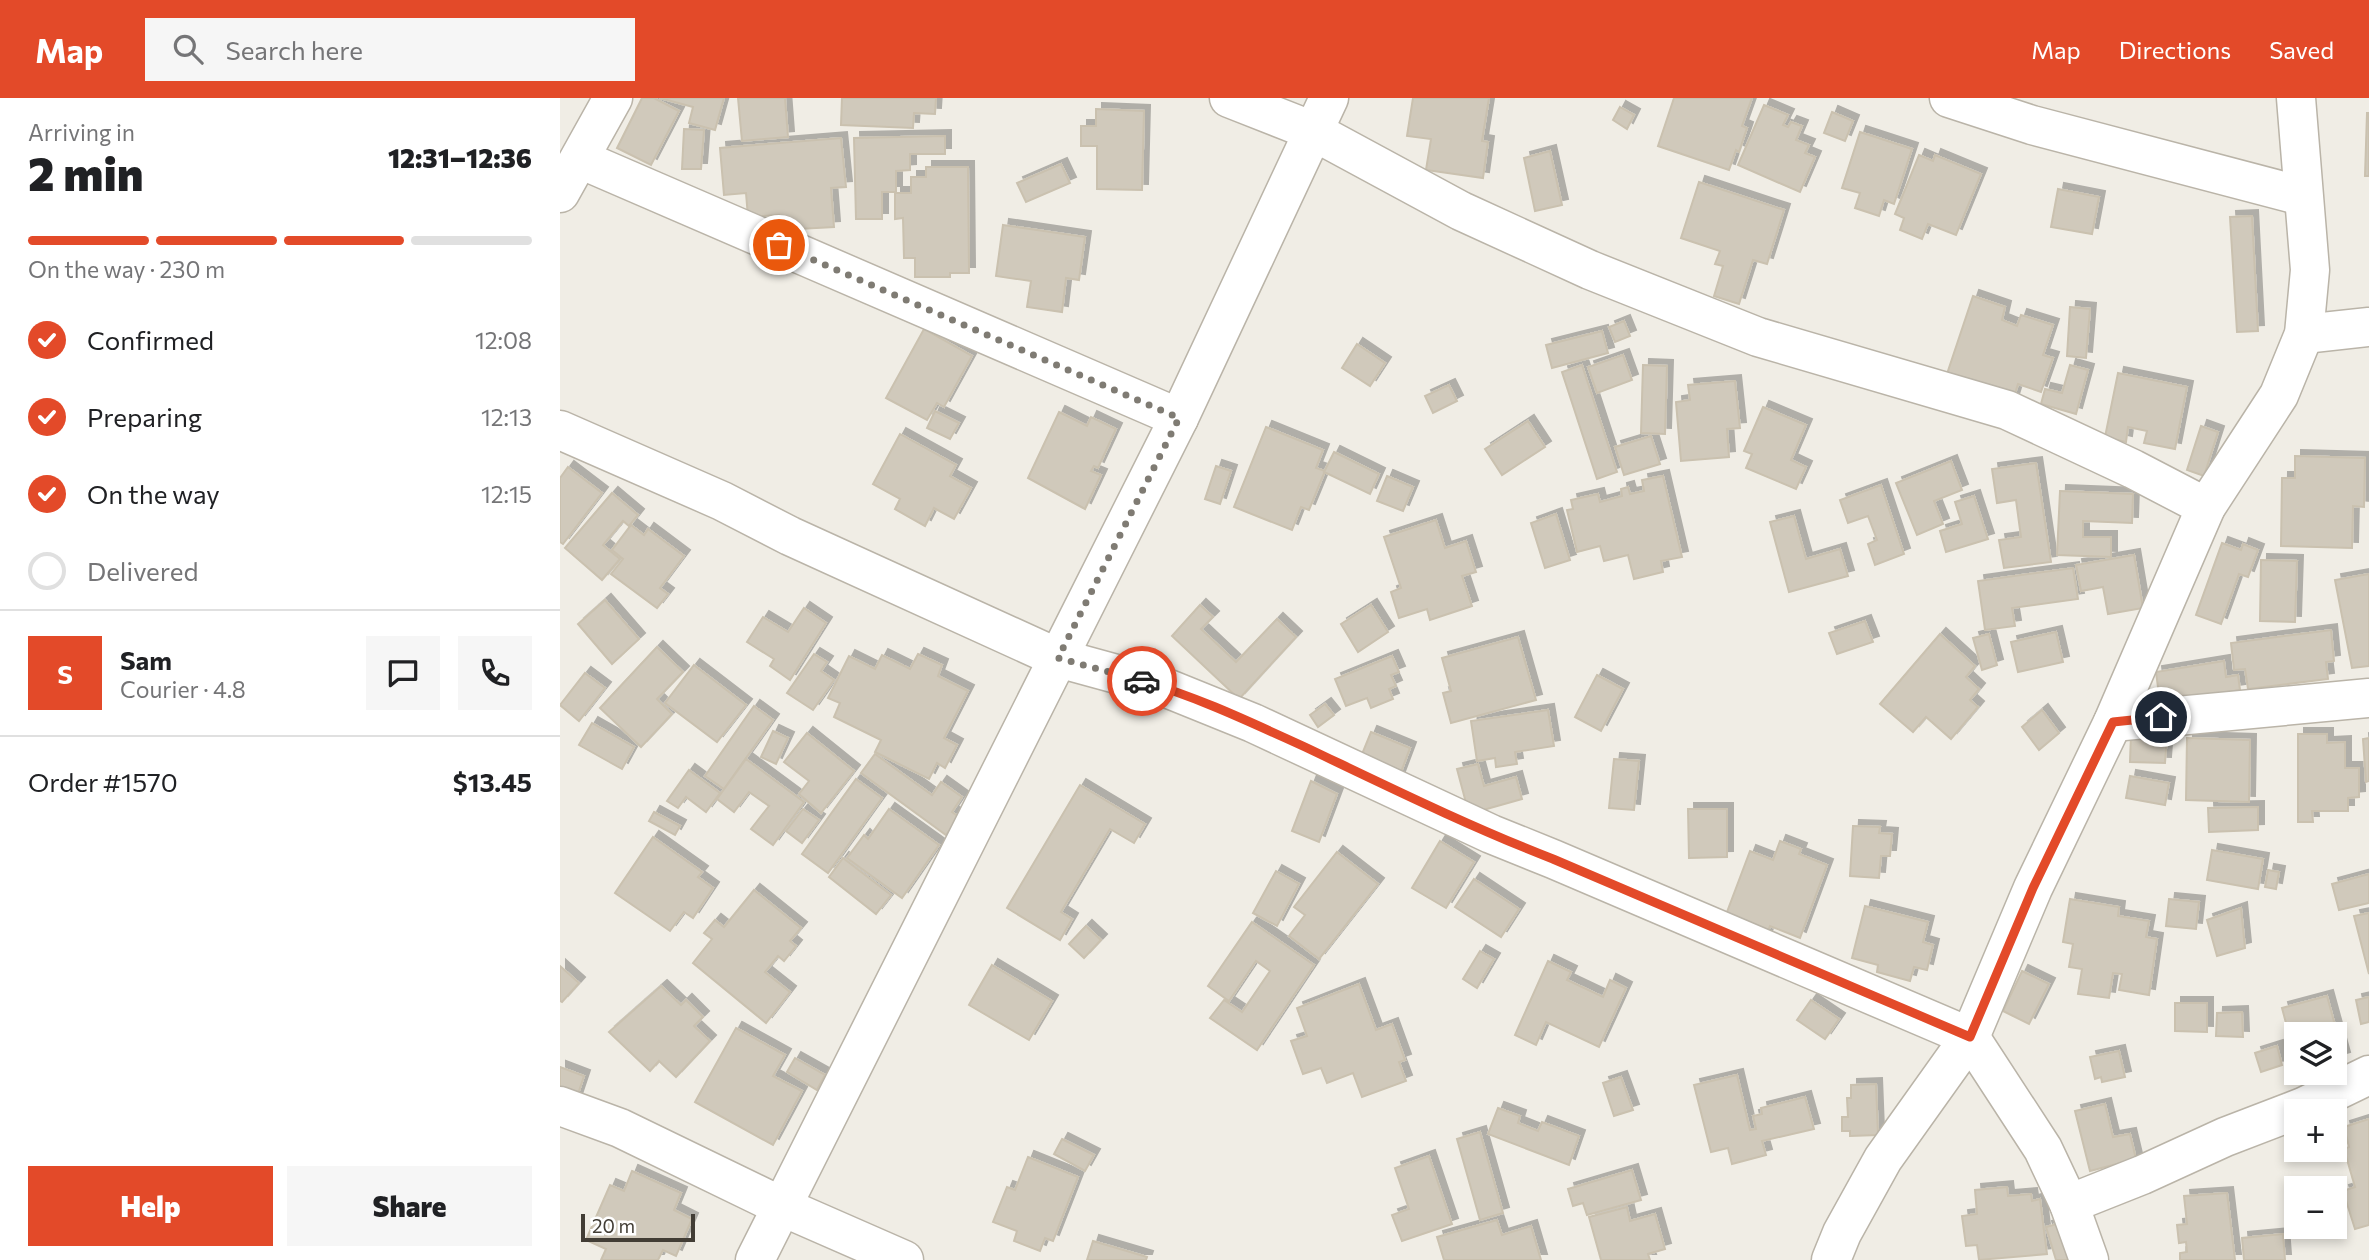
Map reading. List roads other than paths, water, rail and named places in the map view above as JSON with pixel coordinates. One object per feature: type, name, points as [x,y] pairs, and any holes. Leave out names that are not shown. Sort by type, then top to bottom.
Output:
[{"type":"street","points":[[560,193],[613,98]]},
{"type":"street","points":[[1229,98],[1321,115],[1461,211],[1590,270],[1758,337],[2007,410],[2133,469],[2206,507]]},
{"type":"street","points":[[1949,98],[2032,125],[2302,196]]},
{"type":"street","points":[[1831,1260],[1883,1159],[1970,1037],[2033,888],[2113,722],[2206,507],[2279,395],[2304,334],[2310,270],[2296,98]]},
{"type":"street","points":[[755,1260],[1179,418],[1321,115]]},
{"type":"street","points":[[580,159],[1179,418]]},
{"type":"street","points":[[2304,334],[2369,327]]},
{"type":"street","points":[[560,430],[722,501],[790,536],[1058,658],[1164,687],[1254,723],[1491,834],[1970,1037],[2043,1149],[2069,1204],[2089,1260]]},
{"type":"street","points":[[2113,722],[2369,698]]},
{"type":"street","points":[[2069,1204],[2302,1107],[2369,1075]]},
{"type":"street","points":[[560,1106],[620,1128],[783,1207],[904,1260]]}]
